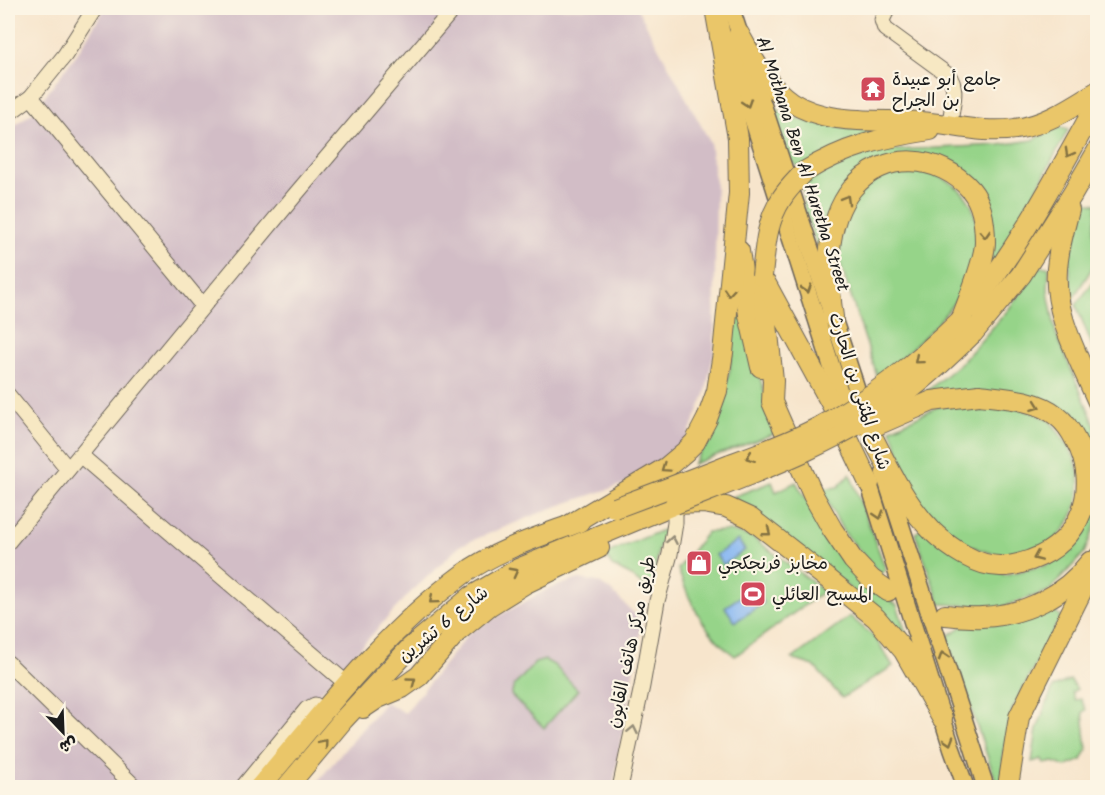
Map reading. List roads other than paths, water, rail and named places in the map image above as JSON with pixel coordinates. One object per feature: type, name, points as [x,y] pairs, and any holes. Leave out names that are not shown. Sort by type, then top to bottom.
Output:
[{"type":"highway","points":[[568,526],[667,467],[695,442],[707,419],[717,391],[739,193],[738,138],[716,8]]},
{"type":"highway","points":[[739,33],[768,82],[789,100],[807,110],[836,117],[922,122],[980,130],[1017,129],[1062,113],[1098,91]]},
{"type":"highway","points":[[286,788],[343,720],[378,698],[402,688],[419,676],[456,633],[489,606],[526,583],[647,522],[669,506],[820,443],[876,413],[941,364],[967,327],[1026,230],[1098,102]]},
{"type":"highway","points":[[772,402],[774,381],[762,276],[766,234],[782,197],[804,172],[848,148],[950,127]]},
{"type":"highway","points":[[967,327],[1021,274],[1098,150]]},
{"type":"highway","points":[[833,317],[828,282],[834,230],[839,211],[852,189],[873,170],[896,163],[923,161],[951,171],[972,191],[985,226],[985,245],[967,327]]},
{"type":"highway","points":[[1072,195],[1057,262],[1057,295],[1064,323],[1098,402]]},
{"type":"highway","points":[[736,234],[749,315],[772,402],[813,495],[832,529],[853,560],[871,579],[888,591]]},
{"type":"highway","points":[[762,276],[832,405],[869,483]]},
{"type":"highway","name":"شارع 6 تشرين","points":[[260,788],[346,682],[395,632],[463,574],[509,549],[755,455],[818,428],[868,398],[927,352],[967,327]]},
{"type":"highway","points":[[758,470],[823,451],[932,401],[979,395],[1018,400],[1058,416],[1080,448],[1086,467],[1088,487],[1084,508],[1074,529],[1057,547],[1041,556],[1001,567],[983,563],[964,555],[934,533],[905,498],[874,440]]},
{"type":"highway","points":[[669,506],[703,502],[726,507],[750,518],[876,618],[904,651],[942,718]]},
{"type":"highway","points":[[945,615],[982,617],[1019,611],[1047,601],[1084,570],[1098,552]]},
{"type":"highway","points":[[1010,788],[1010,770],[1019,717],[1098,558]]},
{"type":"main road","name":"شارع المثنى بن الحارث","points":[[716,8],[966,788]]},
{"type":"main road","name":"Al Mothana Ben Al Haretha Street","points":[[731,8],[986,788]]},
{"type":"street","points":[[8,114],[31,97],[65,55],[95,8]]},
{"type":"street","points":[[8,542],[454,8]]},
{"type":"street","points":[[888,8],[882,20],[885,29],[948,75],[953,83],[955,92],[950,127]]},
{"type":"street","points":[[31,97],[203,306]]},
{"type":"street","points":[[8,395],[68,469]]},
{"type":"street","points":[[80,455],[346,682]]},
{"type":"street","name":"طريق مركز هاتف القابون","points":[[620,788],[657,601],[670,554],[675,523],[669,506]]},
{"type":"street","points":[[8,663],[136,788]]},
{"type":"street","points":[[242,788],[308,709],[315,705],[324,711]]},
{"type":"water","points":[[738,540],[745,550],[723,565],[716,555]]},
{"type":"water","points":[[753,588],[764,603],[735,622],[725,607]]},
{"type":"place","name":"جامع أبو عبيدة بن الجراح","points":[[873,89]]},
{"type":"place","name":"مخابز فرنجكجي","points":[[699,563]]},
{"type":"place","name":"المسبح العائلي","points":[[753,594]]}]
